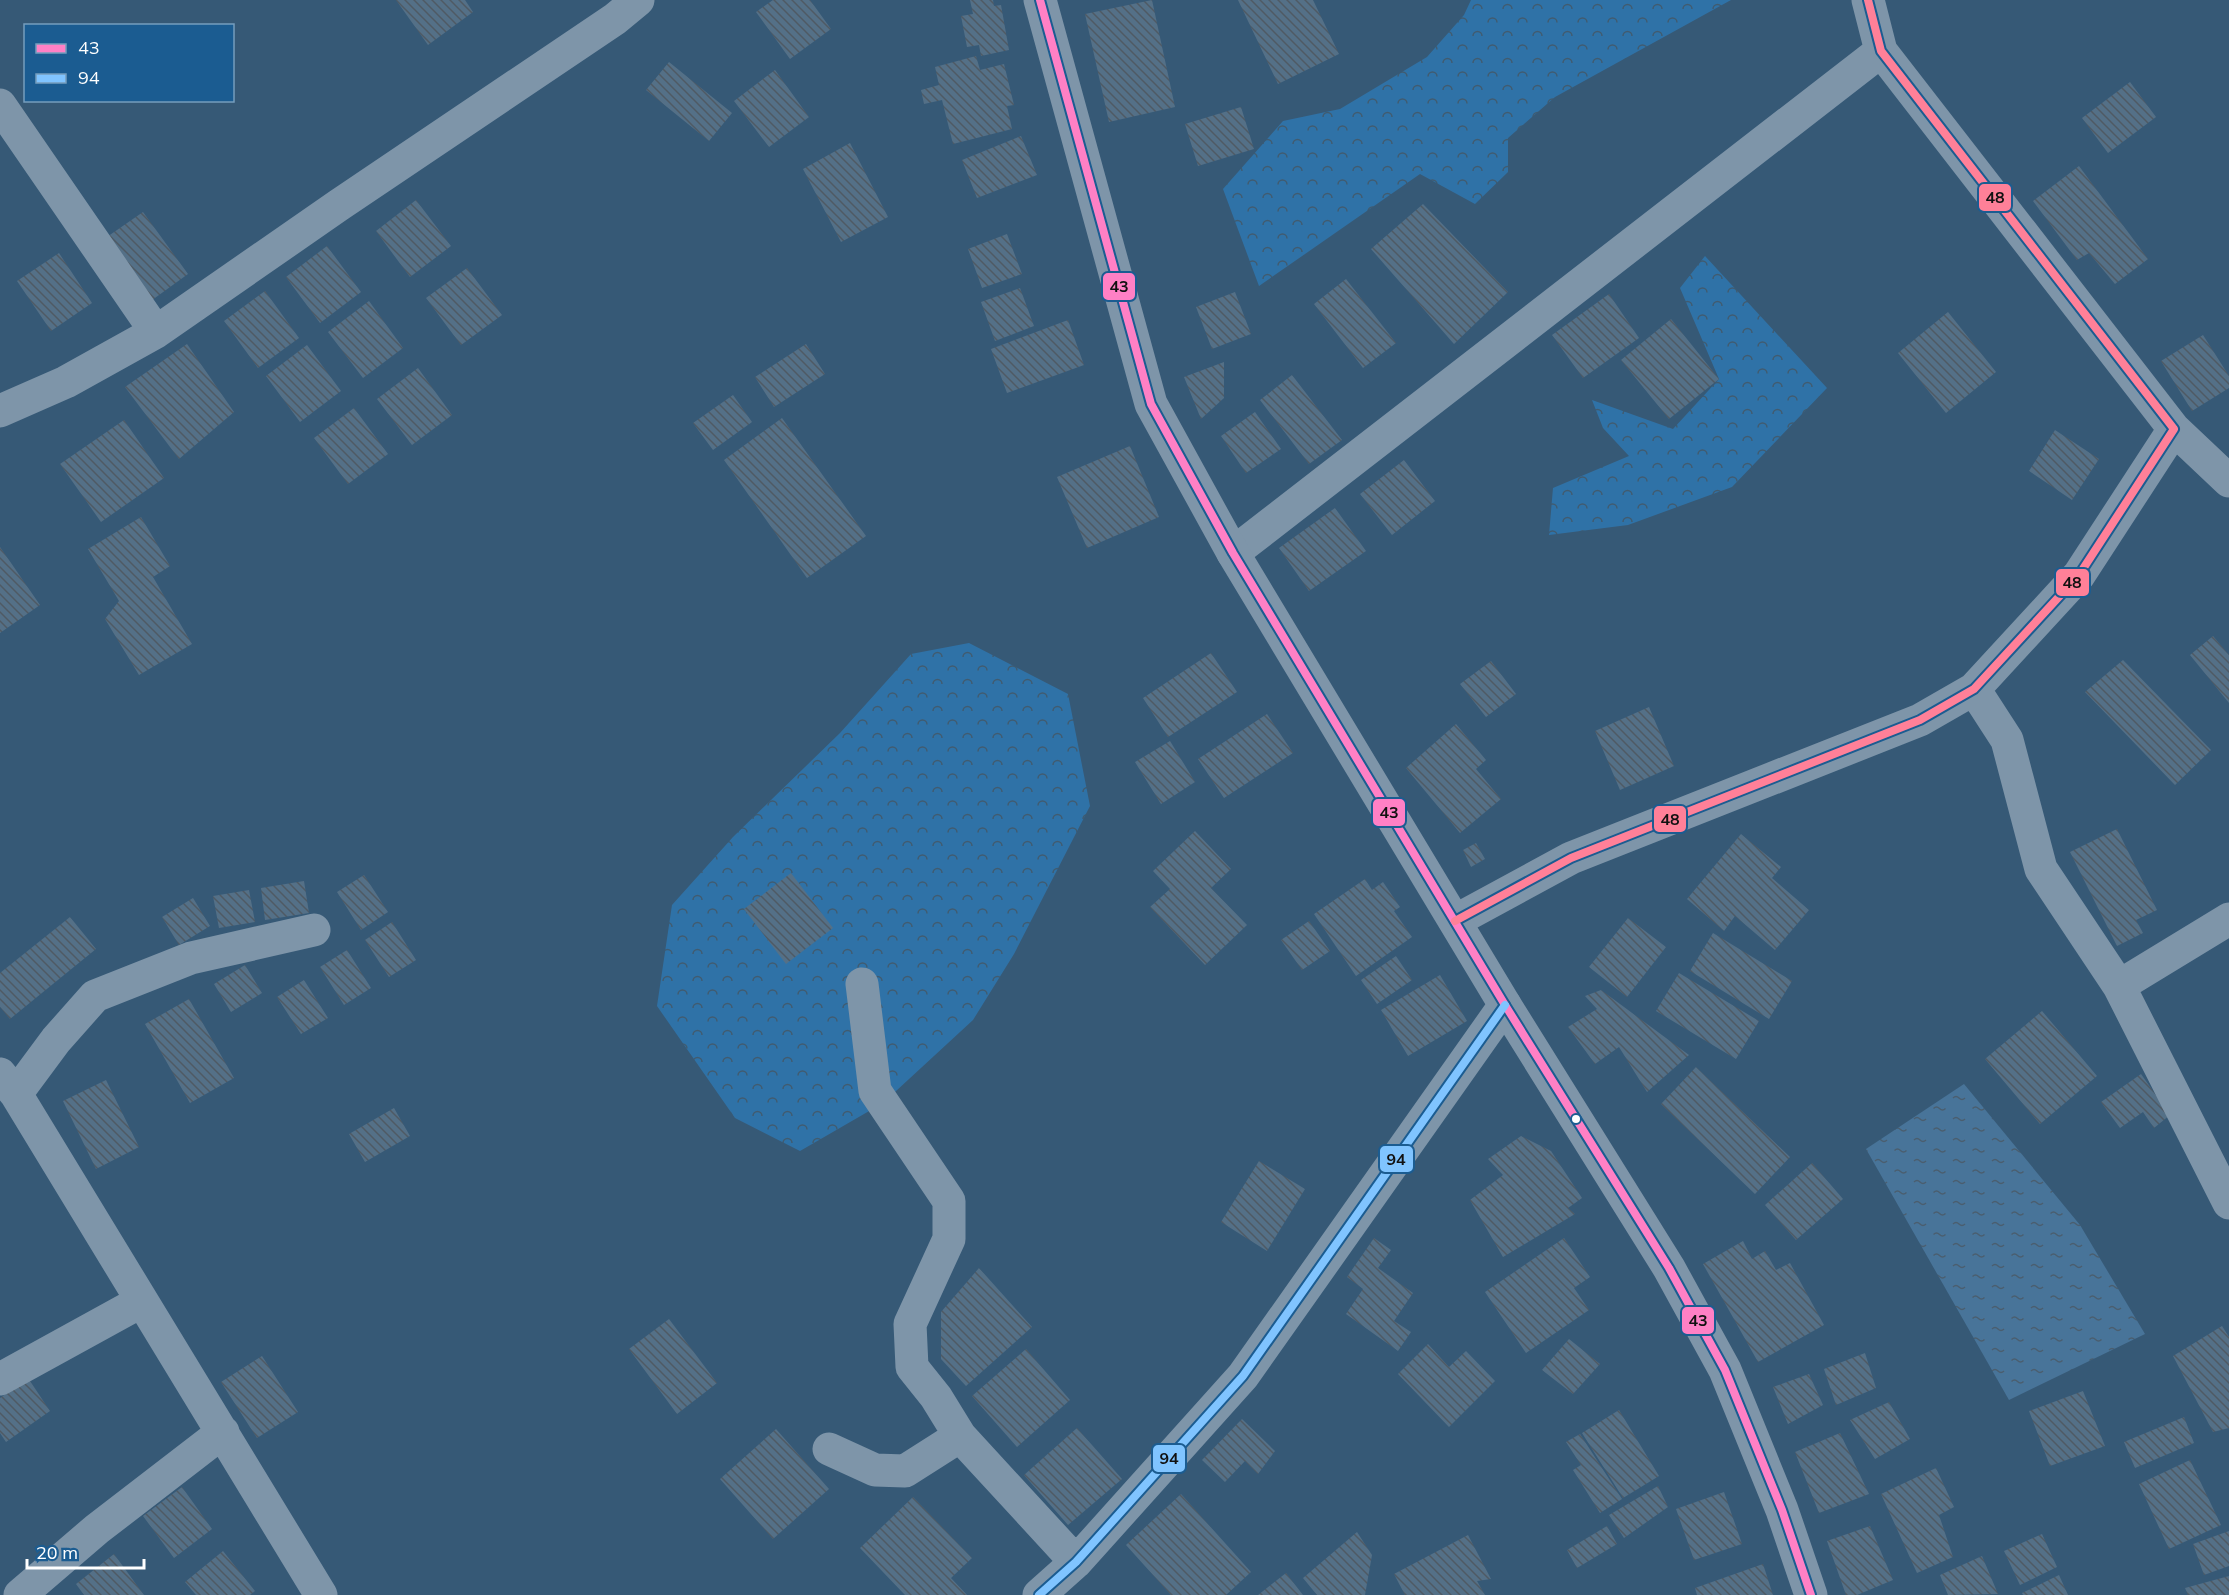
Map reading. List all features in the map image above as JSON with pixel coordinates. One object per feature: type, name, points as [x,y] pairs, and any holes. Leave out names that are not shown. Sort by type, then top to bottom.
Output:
[{"type":"main road","points":[[0,411],[66,382],[156,332],[339,205],[615,19],[638,0]]},
{"type":"main road","points":[[1868,0],[1881,51],[2174,429],[2229,481]]},
{"type":"main road","points":[[1047,2],[1152,404],[1233,553],[1505,1005],[1669,1268],[1725,1370],[1782,1510],[1811,1595]]},
{"type":"main road","points":[[1233,553],[1881,51]]},
{"type":"main road","points":[[0,105],[156,332]]},
{"type":"main road","points":[[1455,921],[1571,858],[1920,720],[1974,689],[2079,575],[2174,429]]},
{"type":"main road","points":[[1974,689],[2007,740],[2041,869],[2119,986],[2229,1203]]},
{"type":"main road","points":[[2119,986],[2229,920]]},
{"type":"main road","points":[[314,930],[191,958],[95,996],[56,1041],[8,1084],[321,1595]]},
{"type":"main road","points":[[862,984],[875,1091],[949,1201],[949,1239],[910,1324],[912,1367],[936,1397],[960,1436],[1076,1562]]},
{"type":"main road","points":[[1039,1595],[1076,1562],[1243,1376],[1505,1005]]},
{"type":"main road","points":[[0,1379],[142,1301]]},
{"type":"main road","points":[[20,1595],[97,1528],[223,1432]]},
{"type":"main road","points":[[829,1449],[874,1470],[905,1471],[960,1436]]},
{"type":"green space","points":[[1471,0],[1731,0],[1555,97],[1508,138],[1508,172],[1475,204],[1420,174],[1259,286],[1223,189],[1283,121],[1340,109],[1427,57],[1464,15]]},
{"type":"green space","points":[[1705,256],[1827,388],[1732,487],[1628,525],[1549,535],[1553,488],[1629,456],[1603,428],[1592,400],[1673,429],[1719,379],[1680,288]]},
{"type":"green space","points":[[969,643],[1068,694],[1090,806],[1014,954],[973,1020],[883,1103],[800,1151],[735,1118],[657,1006],[672,905],[733,837],[840,733],[911,654]]},
{"type":"water","points":[[1964,1084],[2080,1225],[2145,1334],[2009,1400],[1866,1149]]},
{"type":"building","points":[[396,0],[465,0],[473,12],[428,45]]},
{"type":"building","points":[[773,0],[810,0],[831,29],[790,59],[756,12]]},
{"type":"building","points":[[970,0],[993,0],[994,6],[1001,5],[1009,50],[981,56],[979,45],[967,47],[961,16],[973,14]]},
{"type":"building","points":[[1152,0],[1175,107],[1109,122],[1085,14]]},
{"type":"building","points":[[1238,0],[1313,0],[1339,54],[1278,84]]},
{"type":"building","points":[[976,56],[980,70],[1004,64],[1014,105],[1007,106],[1012,129],[953,144],[942,100],[924,104],[921,90],[939,85],[935,67]]},
{"type":"building","points":[[669,62],[732,113],[709,141],[646,90]]},
{"type":"building","points":[[775,70],[809,117],[769,147],[734,101]]},
{"type":"building","points":[[2130,82],[2156,117],[2108,153],[2082,118]]},
{"type":"building","points":[[1241,107],[1254,149],[1198,166],[1185,124]]},
{"type":"building","points":[[1021,136],[1037,175],[977,198],[962,160]]},
{"type":"building","points":[[850,143],[888,217],[841,242],[803,169]]},
{"type":"building","points":[[2079,166],[2148,259],[2115,284],[2089,253],[2077,260],[2033,201]]},
{"type":"building","points":[[416,200],[451,246],[410,277],[376,231]]},
{"type":"building","points":[[1423,204],[1508,292],[1454,344],[1371,249]]},
{"type":"building","points":[[143,212],[188,274],[148,303],[104,239]]},
{"type":"building","points":[[1007,234],[1022,274],[982,288],[968,249]]},
{"type":"building","points":[[327,246],[361,292],[320,323],[286,277]]},
{"type":"building","points":[[59,253],[92,303],[51,331],[17,281]]},
{"type":"building","points":[[467,268],[502,315],[461,345],[426,298]]},
{"type":"building","points":[[1346,279],[1396,343],[1363,368],[1314,304]]},
{"type":"building","points":[[1020,288],[1034,326],[995,341],[981,302]]},
{"type":"building","points":[[265,291],[299,338],[258,368],[224,321]]},
{"type":"building","points":[[1235,292],[1251,334],[1212,349],[1196,307]]},
{"type":"building","points":[[1609,294],[1639,338],[1583,378],[1552,335]]},
{"type":"building","points":[[369,301],[403,348],[363,378],[328,332]]},
{"type":"building","points":[[1948,312],[1996,372],[1946,413],[1898,353]]},
{"type":"building","points":[[1671,319],[1719,379],[1669,419],[1621,360]]},
{"type":"building","points":[[1068,320],[1084,365],[1007,393],[991,349]]},
{"type":"building","points":[[2203,335],[2229,376],[2229,388],[2192,411],[2161,361]]},
{"type":"building","points":[[187,344],[234,412],[179,459],[125,387]]},
{"type":"building","points":[[806,344],[825,374],[774,407],[755,377]]},
{"type":"building","points":[[307,345],[341,391],[300,422],[266,376]]},
{"type":"building","points":[[1224,362],[1224,398],[1201,419],[1184,377]]},
{"type":"building","points":[[418,368],[452,415],[412,445],[377,399]]},
{"type":"building","points":[[1292,375],[1342,440],[1309,464],[1260,400]]},
{"type":"building","points":[[733,395],[752,422],[713,450],[693,423]]},
{"type":"building","points":[[354,408],[388,454],[348,484],[314,438]]},
{"type":"building","points":[[1255,412],[1281,449],[1246,473],[1221,436]]},
{"type":"building","points":[[782,418],[866,536],[807,578],[724,460]]},
{"type":"building","points":[[124,420],[164,478],[101,522],[60,464]]},
{"type":"building","points":[[2055,430],[2099,459],[2072,500],[2029,471]]},
{"type":"building","points":[[1130,446],[1159,517],[1087,548],[1057,477]]},
{"type":"building","points":[[1404,460],[1435,501],[1392,535],[1360,494]]},
{"type":"building","points":[[1335,508],[1366,551],[1309,591],[1279,548]]},
{"type":"building","points":[[141,517],[170,566],[153,577],[192,644],[139,675],[105,619],[119,601],[88,549]]},
{"type":"building","points":[[0,547],[40,605],[0,633]]},
{"type":"building","points":[[2213,636],[2229,655],[2229,703],[2190,655]]},
{"type":"building","points":[[1211,653],[1237,692],[1168,737],[1143,698]]},
{"type":"building","points":[[2123,660],[2211,750],[2175,785],[2085,692]]},
{"type":"building","points":[[1491,661],[1516,694],[1486,717],[1460,684]]},
{"type":"building","points":[[1649,707],[1674,766],[1620,790],[1595,731]]},
{"type":"building","points":[[1267,714],[1293,753],[1224,798],[1198,759]]},
{"type":"building","points":[[1456,724],[1486,760],[1476,769],[1501,799],[1460,833],[1406,768]]},
{"type":"building","points":[[1170,741],[1195,782],[1161,804],[1135,762]]},
{"type":"building","points":[[2117,829],[2157,910],[2136,920],[2143,933],[2117,946],[2070,852]]},
{"type":"building","points":[[1195,831],[1231,869],[1211,888],[1247,925],[1205,965],[1150,907],[1170,889],[1153,871]]},
{"type":"building","points":[[1741,834],[1781,867],[1772,878],[1809,910],[1775,950],[1735,916],[1724,931],[1687,899]]},
{"type":"building","points":[[1476,843],[1485,859],[1471,867],[1463,850]]},
{"type":"building","points":[[791,873],[833,928],[786,964],[744,909]]},
{"type":"building","points":[[364,875],[388,912],[361,930],[337,892]]},
{"type":"building","points":[[1365,879],[1372,890],[1383,882],[1400,907],[1394,911],[1412,937],[1356,976],[1314,914]]},
{"type":"building","points":[[304,881],[309,913],[265,920],[261,888]]},
{"type":"building","points":[[249,890],[255,922],[219,928],[213,896]]},
{"type":"building","points":[[193,898],[210,926],[179,945],[162,917]]},
{"type":"building","points":[[70,917],[96,949],[10,1019],[0,1007],[0,973]]},
{"type":"building","points":[[1628,918],[1666,947],[1627,997],[1589,967]]},
{"type":"building","points":[[1309,921],[1330,951],[1302,970],[1281,940]]},
{"type":"building","points":[[392,922],[416,960],[389,977],[365,940]]},
{"type":"building","points":[[1713,933],[1792,981],[1769,1019],[1690,971]]},
{"type":"building","points":[[347,950],[371,988],[344,1005],[320,967]]},
{"type":"building","points":[[1396,956],[1412,980],[1377,1004],[1361,980]]},
{"type":"building","points":[[245,965],[262,993],[231,1012],[214,984]]},
{"type":"building","points":[[1679,973],[1759,1021],[1736,1059],[1656,1011]]},
{"type":"building","points":[[1440,975],[1467,1021],[1408,1056],[1381,1010]]},
{"type":"building","points":[[304,980],[328,1018],[301,1034],[277,997]]},
{"type":"building","points":[[1601,990],[1689,1055],[1647,1092],[1619,1047],[1595,1064],[1568,1027],[1597,1009],[1585,996]]},
{"type":"building","points":[[189,999],[234,1078],[190,1103],[145,1024]]},
{"type":"building","points":[[2042,1011],[2097,1076],[2040,1124],[1985,1059]]},
{"type":"building","points":[[1696,1067],[1790,1157],[1755,1194],[1661,1104]]},
{"type":"building","points":[[2141,1074],[2170,1115],[2154,1128],[2143,1112],[2120,1128],[2101,1102]]},
{"type":"building","points":[[106,1080],[139,1147],[96,1169],[63,1101]]},
{"type":"building","points":[[394,1108],[410,1136],[365,1162],[349,1134]]},
{"type":"building","points":[[1521,1136],[1551,1151],[1582,1198],[1568,1208],[1575,1214],[1503,1257],[1470,1200],[1503,1175],[1488,1159]]},
{"type":"building","points":[[1259,1161],[1305,1189],[1267,1251],[1221,1222]]},
{"type":"building","points":[[1812,1163],[1843,1199],[1796,1240],[1765,1205]]},
{"type":"building","points":[[1374,1238],[1391,1250],[1378,1268],[1413,1293],[1394,1321],[1411,1332],[1398,1351],[1346,1314],[1363,1289],[1347,1277]]},
{"type":"building","points":[[1564,1238],[1590,1277],[1574,1288],[1589,1310],[1526,1353],[1485,1292]]},
{"type":"building","points":[[1743,1241],[1752,1259],[1765,1251],[1776,1270],[1790,1263],[1824,1325],[1758,1362],[1703,1264]]},
{"type":"building","points":[[979,1268],[1032,1327],[966,1386],[941,1359],[941,1312]]},
{"type":"building","points":[[669,1319],[717,1383],[677,1414],[629,1349]]},
{"type":"building","points":[[2222,1326],[2229,1337],[2229,1428],[2213,1432],[2173,1356]]},
{"type":"building","points":[[1569,1339],[1600,1364],[1573,1394],[1542,1370]]},
{"type":"building","points":[[1428,1344],[1449,1367],[1466,1351],[1495,1381],[1449,1427],[1398,1374]]},
{"type":"building","points":[[1026,1349],[1070,1400],[1017,1447],[972,1396]]},
{"type":"building","points":[[1865,1353],[1876,1388],[1836,1405],[1824,1369]]},
{"type":"building","points":[[262,1356],[298,1412],[257,1438],[221,1382]]},
{"type":"building","points":[[1809,1374],[1823,1405],[1788,1424],[1773,1387]]},
{"type":"building","points":[[28,1378],[50,1411],[6,1442],[0,1433],[0,1398]]},
{"type":"building","points":[[2083,1391],[2105,1446],[2050,1466],[2029,1411]]},
{"type":"building","points":[[1889,1402],[1910,1439],[1875,1459],[1850,1420]]},
{"type":"building","points":[[1619,1410],[1659,1476],[1623,1498],[1582,1433]]},
{"type":"building","points":[[2184,1417],[2194,1443],[2135,1468],[2124,1442]]},
{"type":"building","points":[[1242,1419],[1275,1451],[1258,1474],[1245,1461],[1225,1482],[1202,1460]]},
{"type":"building","points":[[1077,1428],[1122,1479],[1068,1525],[1024,1475]]},
{"type":"building","points":[[776,1429],[829,1489],[773,1539],[720,1479]]},
{"type":"building","points":[[1840,1433],[1869,1494],[1819,1513],[1795,1452]]},
{"type":"building","points":[[1580,1434],[1622,1499],[1600,1513],[1573,1470],[1581,1465],[1566,1442]]},
{"type":"building","points":[[2190,1460],[2221,1525],[2169,1549],[2139,1484]]},
{"type":"building","points":[[1936,1468],[1954,1507],[1939,1515],[1953,1557],[1917,1573],[1881,1494]]},
{"type":"building","points":[[1658,1486],[1668,1507],[1624,1538],[1609,1515]]},
{"type":"building","points":[[182,1487],[212,1529],[174,1558],[143,1516]]},
{"type":"building","points":[[1724,1492],[1742,1544],[1694,1560],[1676,1509]]},
{"type":"building","points":[[1181,1494],[1251,1572],[1226,1595],[1171,1595],[1126,1545]]},
{"type":"building","points":[[913,1497],[972,1558],[951,1578],[967,1595],[905,1595],[860,1548]]},
{"type":"building","points":[[1607,1526],[1617,1544],[1577,1568],[1567,1550]]},
{"type":"building","points":[[1870,1526],[1893,1580],[1857,1595],[1846,1595],[1827,1541]]},
{"type":"building","points":[[2229,1531],[2229,1566],[2204,1575],[2193,1544]]},
{"type":"building","points":[[1357,1532],[1372,1555],[1365,1595],[1317,1595],[1303,1578]]},
{"type":"building","points":[[2042,1534],[2057,1567],[2020,1585],[2004,1551]]},
{"type":"building","points":[[1468,1535],[1491,1579],[1477,1581],[1485,1595],[1405,1595],[1394,1574]]},
{"type":"building","points":[[223,1551],[255,1591],[250,1595],[196,1595],[185,1582]]},
{"type":"building","points":[[114,1554],[144,1595],[84,1595],[76,1584]]},
{"type":"building","points":[[1982,1556],[1998,1594],[1948,1595],[1940,1575]]},
{"type":"building","points":[[1763,1564],[1773,1595],[1697,1595],[1695,1588]]},
{"type":"building","points":[[1286,1573],[1303,1595],[1258,1595]]},
{"type":"building","points":[[2059,1575],[2068,1595],[2023,1595],[2022,1593]]},
{"type":"building","points":[[2229,1576],[2229,1595],[2188,1595],[2185,1588]]},
{"type":"transit line","name":"43","points":[[1040,0],[1151,404],[1233,553],[1505,1005],[1669,1268],[1725,1370],[1782,1510],[1811,1595]]},
{"type":"transit line","name":"48","points":[[1455,921],[1571,858],[1920,720],[1974,689],[2079,575],[2174,429],[1881,51],[1868,0]]},
{"type":"transit line","name":"94","points":[[1039,1595],[1076,1562],[1243,1376],[1505,1005]]}]
